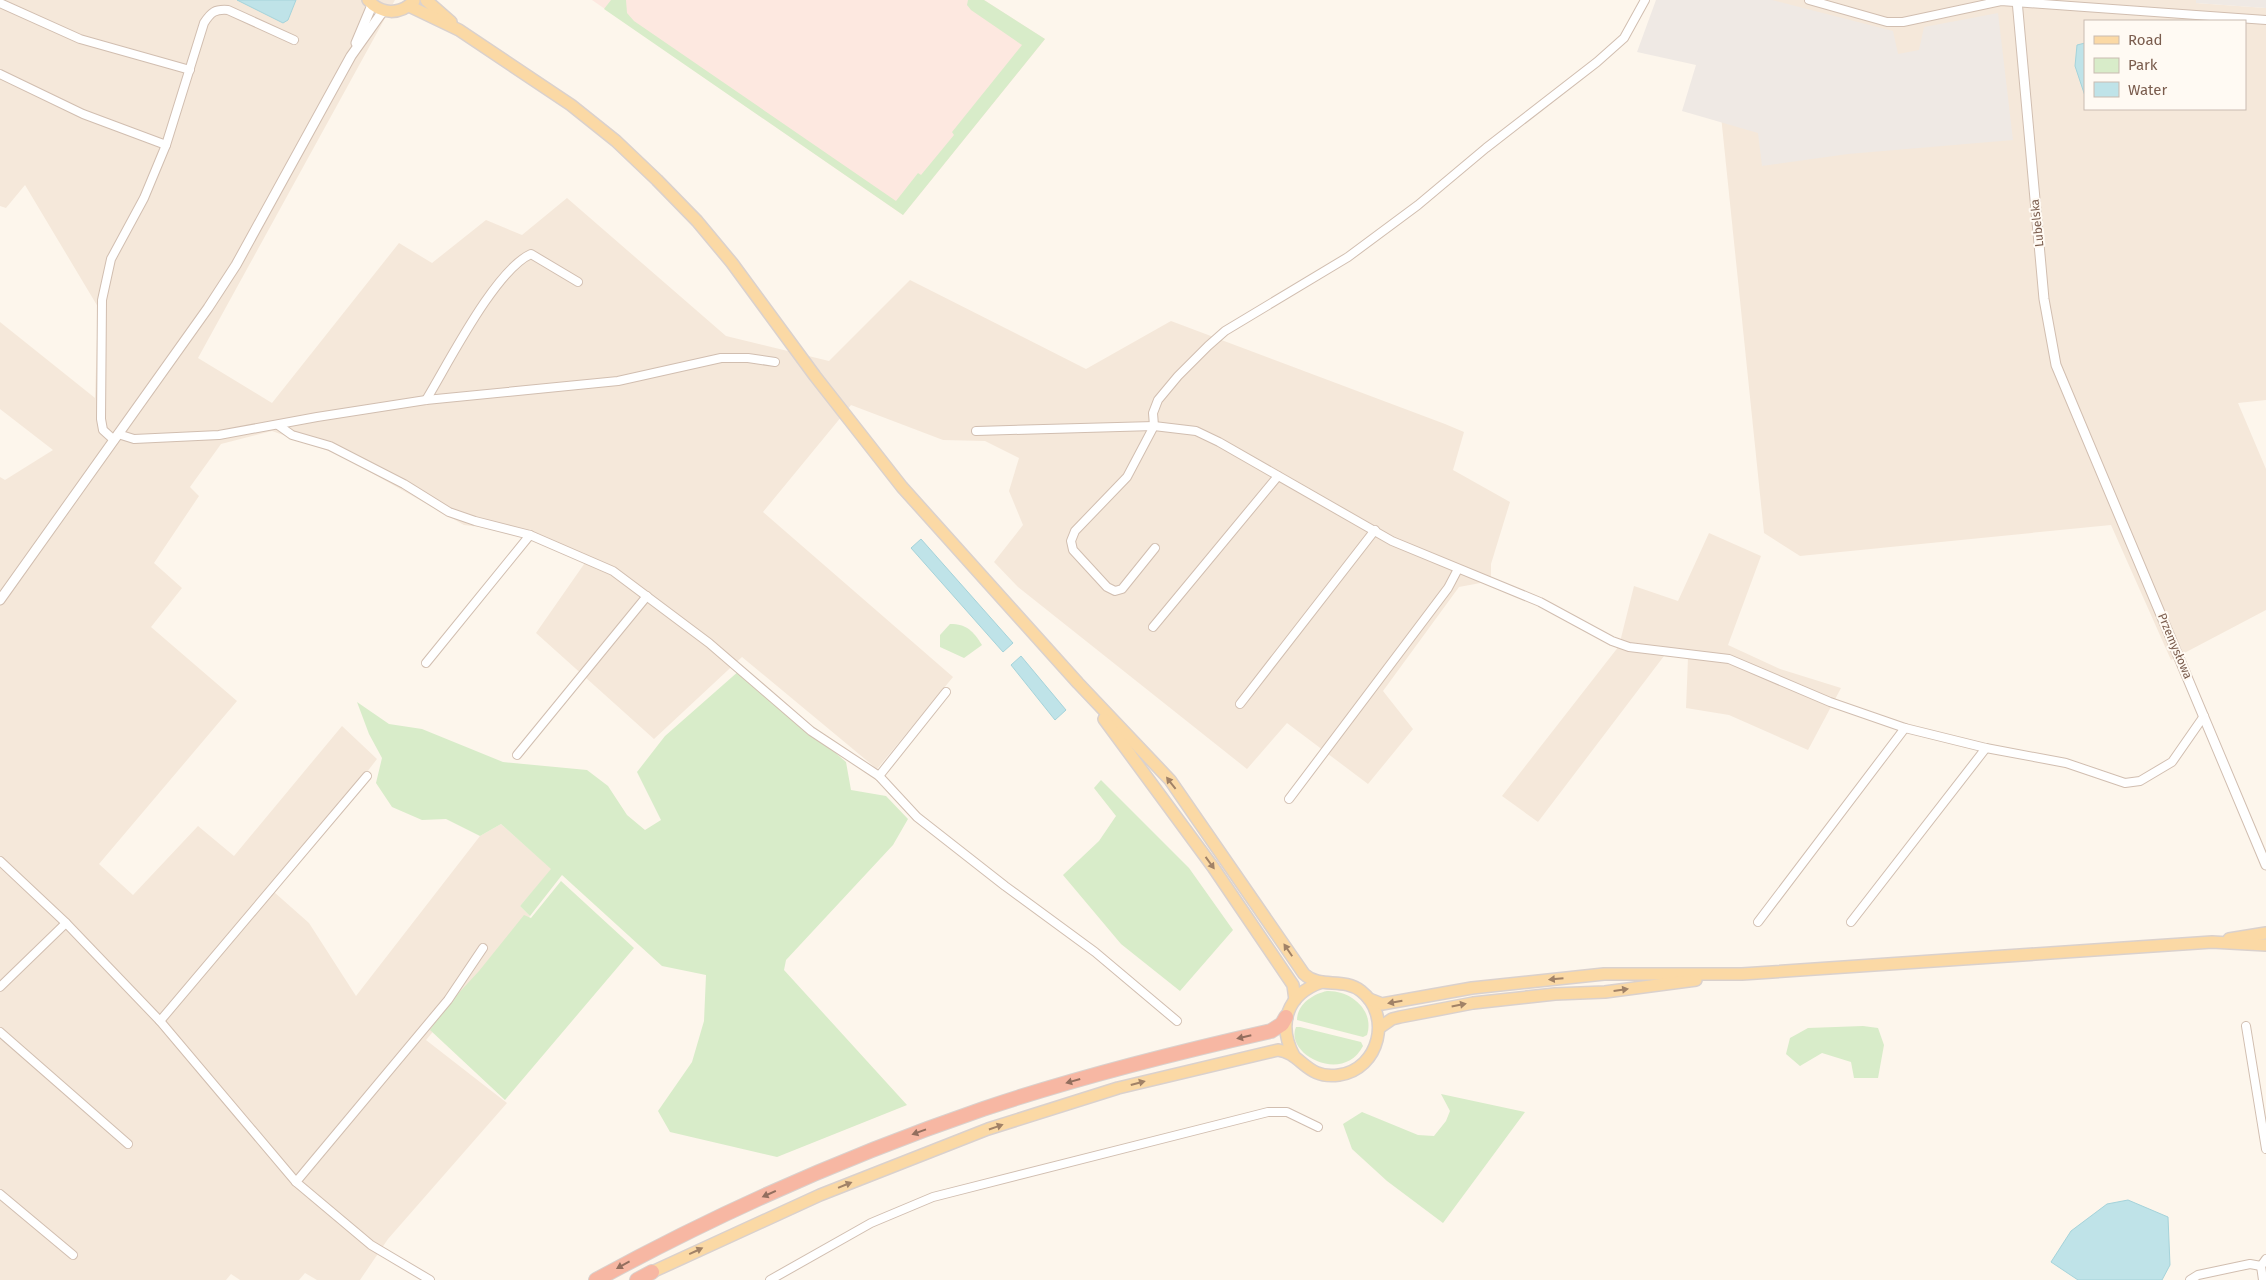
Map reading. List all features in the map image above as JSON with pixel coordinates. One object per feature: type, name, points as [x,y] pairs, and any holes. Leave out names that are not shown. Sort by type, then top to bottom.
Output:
[{"type":"highway","points":[[596,1280],[726,1213],[813,1174],[899,1140],[983,1109],[1093,1076],[1163,1056],[1271,1030],[1282,1024],[1286,1017]]},
{"type":"highway","points":[[637,1280],[652,1272]]},
{"type":"main road","points":[[426,0],[460,30]]},
{"type":"main road","points":[[370,2],[383,11],[396,12],[411,3],[460,30],[503,58],[593,122],[657,180],[697,221],[732,263],[815,376],[902,487],[1078,683],[1170,780],[1304,974],[1316,982],[1335,981],[1348,984],[1360,990],[1370,999],[1382,1004],[1472,988],[1604,974],[1742,974]]},
{"type":"main road","points":[[1078,683],[1236,899],[1293,985],[1295,1000]]},
{"type":"main road","points":[[1379,1028],[1392,1019],[1473,1002],[1555,994],[1605,992],[1742,974],[2212,942],[2266,932]]},
{"type":"main road","points":[[2212,942],[2266,945]]},
{"type":"main road","points":[[1294,1057],[1288,1046],[1285,1033],[1286,1017],[1295,1000],[1312,986],[1322,982]]},
{"type":"main road","points":[[652,1272],[828,1191],[942,1146],[1049,1109],[1170,1074],[1271,1051],[1283,1051],[1314,1072],[1340,1075],[1352,1071],[1363,1064],[1371,1055],[1377,1043],[1378,1018],[1370,999]]},
{"type":"street","points":[[1155,548],[1122,589],[1115,590],[1107,587],[1073,550],[1071,541],[1075,531],[1127,477],[1154,426],[1153,413],[1158,400],[1178,376],[1214,341],[1235,324],[1348,257],[1418,205],[1486,148],[1597,62],[1624,38],[1645,0]]},
{"type":"street","points":[[1809,0],[1886,22],[1904,22],[2001,1],[2266,20]]},
{"type":"street","name":"Lubelska","points":[[2017,1],[2044,299],[2049,332],[2056,365],[2086,440]]},
{"type":"street","points":[[351,56],[370,2]]},
{"type":"street","points":[[0,3],[80,39],[190,70]]},
{"type":"street","points":[[294,40],[228,10],[219,9],[211,12],[204,23],[166,145],[144,198],[111,260],[102,300],[101,419],[103,430],[116,437],[157,440],[219,435],[426,400],[618,381],[721,358],[748,358],[775,362]]},
{"type":"street","points":[[0,600],[208,308],[236,265],[351,56],[383,11]]},
{"type":"street","points":[[1,76],[83,114],[166,145]]},
{"type":"street","points":[[426,400],[484,302],[520,258],[531,254],[578,282]]},
{"type":"street","points":[[278,425],[292,435],[330,446],[404,484],[450,512],[475,521],[530,535],[613,571],[710,642],[811,731],[879,776],[917,817],[1095,952],[1178,1022]]},
{"type":"street","points":[[976,431],[1154,426],[1196,431],[1392,541],[1540,602],[1612,641],[1629,648],[1730,659],[1830,702],[1905,728],[1986,748],[2066,763],[2125,783],[2140,781],[2172,762],[2204,716]]},
{"type":"street","name":"Przemysłowa","points":[[2086,440],[2266,864]]},
{"type":"street","points":[[1153,627],[1278,476]]},
{"type":"street","points":[[1240,704],[1374,530]]},
{"type":"street","points":[[426,663],[530,535]]},
{"type":"street","points":[[1289,799],[1448,588],[1458,569]]},
{"type":"street","points":[[517,754],[647,596]]},
{"type":"street","points":[[879,776],[946,692]]},
{"type":"street","points":[[1758,922],[1905,728]]},
{"type":"street","points":[[1851,922],[1986,748]]},
{"type":"street","points":[[160,1021],[367,776]]},
{"type":"street","points":[[0,861],[66,923],[160,1021],[296,1182],[371,1245],[430,1280]]},
{"type":"street","points":[[0,987],[66,923]]},
{"type":"street","points":[[296,1182],[448,1000],[483,948]]},
{"type":"street","points":[[2246,1026],[2266,1149]]},
{"type":"street","points":[[0,1032],[128,1144]]},
{"type":"street","points":[[770,1280],[878,1220],[912,1205],[963,1189],[1268,1112],[1287,1112],[1318,1127]]},
{"type":"street","points":[[0,1194],[73,1254]]},
{"type":"street","points":[[2263,1280],[2261,1266],[2266,1260]]},
{"type":"street","points":[[2190,1280],[2198,1275],[2250,1264],[2261,1266]]},
{"type":"shaded area","points":[[0,0],[395,0],[198,358],[272,403],[399,243],[432,263],[486,220],[522,235],[567,198],[726,336],[829,361],[910,280],[1086,369],[1171,321],[1445,424],[1464,432],[1453,470],[1510,502],[1491,564],[1491,581],[1459,587],[1383,691],[1413,729],[1368,784],[1287,723],[1247,769],[1018,587],[994,562],[1023,525],[1009,491],[1019,458],[985,441],[943,440],[851,405],[763,512],[953,677],[877,769],[742,657],[654,739],[536,633],[589,557],[532,534],[464,525],[340,455],[272,431],[221,444],[190,487],[199,496],[154,563],[182,588],[151,627],[237,701],[99,864],[133,895],[198,826],[234,856],[342,726],[377,759],[274,892],[309,923],[356,996],[480,836],[501,824],[552,869],[520,906],[530,916],[426,1040],[507,1103],[388,1239],[360,1280],[317,1280],[305,1273],[299,1280],[240,1280],[231,1274],[226,1280],[0,1280],[0,477],[5,480],[53,450],[0,409],[0,322],[95,398],[98,307],[25,185],[6,208],[0,206]]},
{"type":"shaded area","points":[[592,0],[984,0],[1045,39],[903,215]]},
{"type":"shaded area","points":[[1656,0],[1772,0],[1893,31],[1898,54],[1919,50],[1924,27],[1998,13],[2013,140],[1848,154],[1762,166],[1758,133],[1682,111],[1696,65],[1637,52]]},
{"type":"shaded area","points":[[1747,0],[2196,0],[2196,3],[2266,8],[2266,400],[2238,403],[2266,469],[2266,610],[2171,660],[2111,525],[1800,556],[1764,533],[1717,77]]},
{"type":"shaded area","points":[[2196,0],[2266,0],[2266,8],[2196,3]]},
{"type":"shaded area","points":[[1709,533],[1761,556],[1728,645],[1780,669],[1841,688],[1808,750],[1729,715],[1686,708],[1688,658],[1664,656],[1538,822],[1502,796],[1619,646],[1634,586],[1678,601]]},
{"type":"green space","points":[[611,0],[626,0],[627,13],[634,21],[896,201],[918,173],[921,175],[954,135],[952,132],[1022,45],[971,10],[967,5],[968,0],[984,0],[1045,39],[903,215],[604,9]]},
{"type":"green space","points":[[950,624],[961,625],[969,629],[982,645],[964,658],[940,647],[940,635]]},
{"type":"green space","points":[[740,670],[846,762],[851,790],[886,796],[908,819],[893,845],[786,960],[784,970],[907,1105],[777,1157],[670,1132],[658,1111],[692,1062],[704,1021],[706,975],[662,966],[562,875],[530,916],[520,906],[551,869],[501,824],[480,836],[446,819],[422,820],[392,807],[376,783],[382,758],[369,734],[357,702],[389,724],[422,729],[503,762],[587,770],[608,786],[627,815],[645,830],[661,820],[637,772],[665,736]]},
{"type":"green space","points":[[1101,780],[1189,868],[1233,930],[1180,991],[1121,944],[1063,875],[1099,841],[1116,816],[1094,788]]},
{"type":"green space","points":[[561,881],[634,948],[505,1100],[430,1030],[443,1010],[479,971],[524,915],[531,918]]},
{"type":"green space","points":[[1327,991],[1344,994],[1359,1003],[1367,1017],[1369,1026],[1367,1035],[1363,1037],[1297,1020],[1300,1009],[1311,997]]},
{"type":"green space","points":[[1863,1026],[1878,1028],[1884,1045],[1878,1078],[1854,1078],[1851,1062],[1822,1053],[1800,1066],[1786,1054],[1790,1038],[1808,1028]]},
{"type":"green space","points":[[1296,1027],[1361,1042],[1363,1046],[1354,1057],[1342,1063],[1330,1064],[1318,1061],[1307,1055],[1299,1047],[1295,1037]]},
{"type":"green space","points":[[1441,1094],[1525,1112],[1443,1223],[1387,1181],[1352,1149],[1343,1124],[1362,1112],[1418,1135],[1434,1136],[1446,1121],[1450,1111]]},
{"type":"water","points":[[237,0],[296,0],[288,20],[283,23]]},
{"type":"water","points":[[2084,43],[2084,93],[2075,66],[2077,45]]},
{"type":"water","points":[[921,539],[1013,643],[1003,652],[911,548]]},
{"type":"water","points":[[1021,656],[1066,710],[1055,720],[1011,665]]},
{"type":"water","points":[[2128,1200],[2168,1217],[2170,1265],[2162,1280],[2078,1280],[2051,1262],[2071,1231],[2107,1204]]}]
